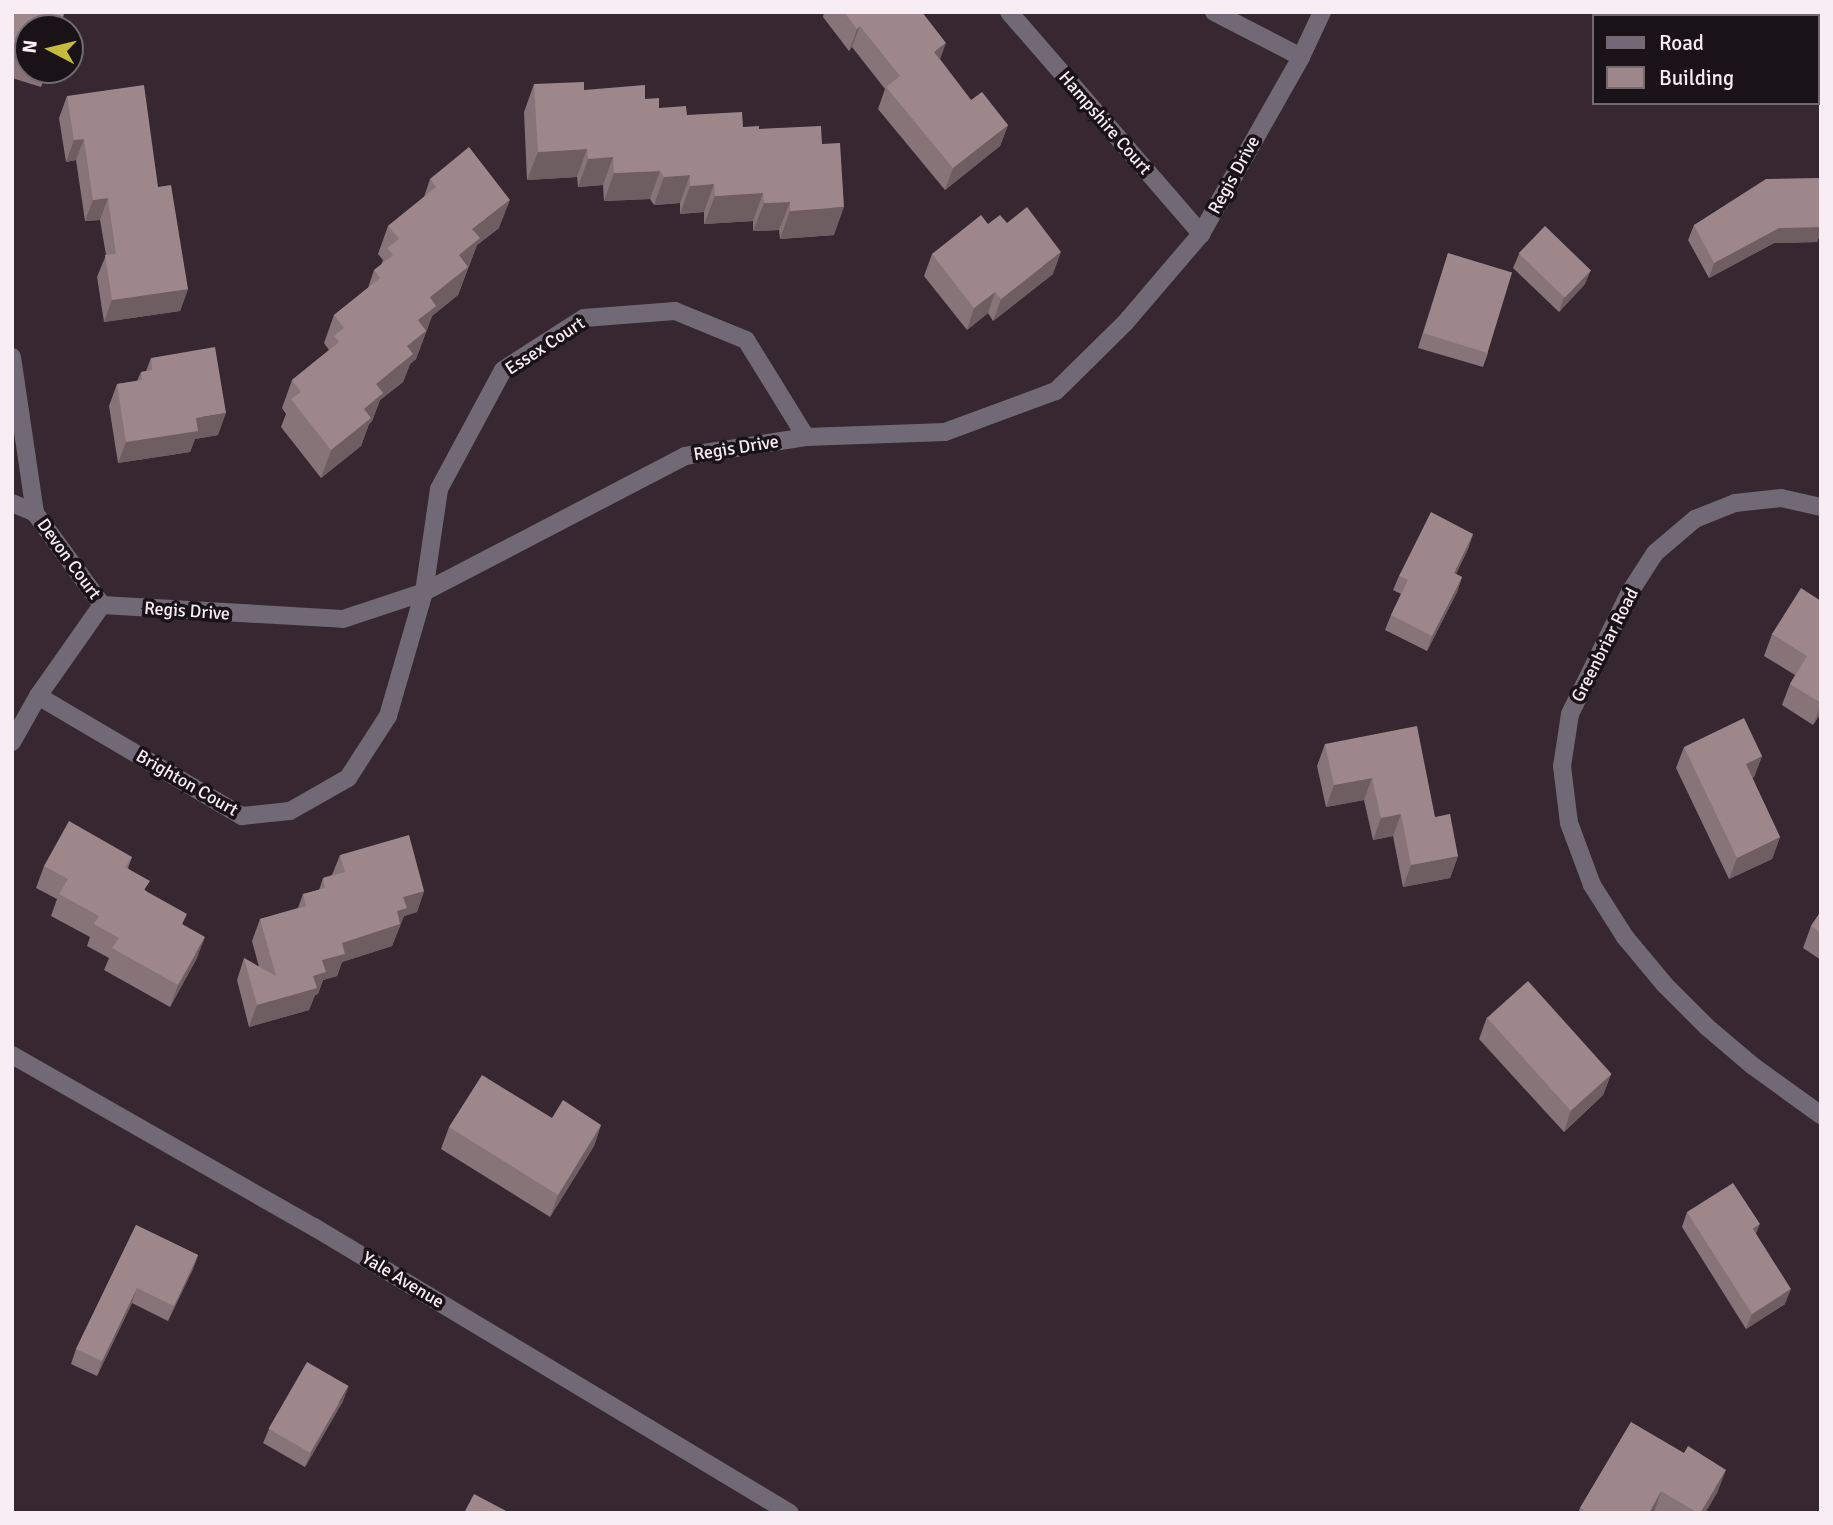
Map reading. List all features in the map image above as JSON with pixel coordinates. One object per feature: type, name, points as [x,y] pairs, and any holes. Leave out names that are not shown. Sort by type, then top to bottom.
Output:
[{"type":"street","name":"Hampshire Court","points":[[1009,12],[1201,234]]},
{"type":"street","points":[[1214,12],[1301,57]]},
{"type":"street","name":"Regis Drive","points":[[102,605],[209,614],[343,618],[424,592],[685,456],[806,437],[944,432],[1056,391],[1125,323],[1201,234],[1301,57],[1322,12]]},
{"type":"street","name":"Essex Court","points":[[424,592],[439,489],[503,370],[584,318],[675,311],[746,340],[806,437]]},
{"type":"street","name":"Devon Court","points":[[12,358],[35,513],[102,605]]},
{"type":"street","name":"Greenbriar Road","points":[[1821,507],[1781,498],[1735,503],[1695,519],[1656,553],[1630,592],[1570,714],[1562,766],[1569,823],[1592,885],[1625,937],[1665,985],[1707,1027],[1753,1066],[1821,1115]]},
{"type":"street","name":"Devon Court","points":[[12,503],[35,513]]},
{"type":"street","name":"Brighton Court","points":[[38,696],[242,816],[290,811],[348,779],[388,716],[424,592]]},
{"type":"street","points":[[12,742],[38,696],[102,605]]},
{"type":"street","name":"Yale Avenue","points":[[12,1055],[314,1227],[790,1513]]},
{"type":"building","points":[[12,12],[64,14],[14,14],[14,55]]},
{"type":"building","points":[[844,12],[922,12],[946,43],[934,52],[971,100],[982,92],[1008,125],[953,168],[886,87],[900,76],[860,26],[857,29]]},
{"type":"building","points":[[584,82],[584,90],[645,85],[645,99],[659,98],[659,108],[686,106],[687,115],[742,112],[743,127],[759,126],[759,129],[821,126],[822,144],[840,143],[844,207],[790,211],[790,202],[764,203],[763,193],[715,196],[714,184],[690,186],[690,175],[664,177],[660,171],[614,173],[613,157],[588,159],[587,149],[538,152],[534,84]]},
{"type":"building","points":[[144,85],[158,187],[171,185],[188,289],[112,300],[105,255],[116,254],[108,198],[93,200],[84,139],[74,140],[67,96]]},
{"type":"building","points":[[469,147],[510,200],[472,229],[480,238],[459,255],[468,267],[430,297],[436,306],[418,320],[426,331],[407,346],[413,354],[376,384],[383,393],[364,409],[371,418],[331,450],[291,399],[301,392],[292,380],[339,342],[334,336],[344,328],[334,315],[380,278],[374,270],[393,255],[387,248],[399,239],[388,226],[436,187],[430,179]]},
{"type":"building","points":[[1821,178],[1821,227],[1779,228],[1714,263],[1694,225],[1766,179]]},
{"type":"building","points":[[1027,207],[1061,252],[1001,299],[995,292],[974,308],[932,254],[981,215],[988,224],[1000,215],[1007,223]]},
{"type":"building","points":[[1545,226],[1591,270],[1565,298],[1519,253]]},
{"type":"building","points":[[1448,253],[1512,273],[1488,353],[1423,333]]},
{"type":"building","points":[[215,347],[226,413],[196,418],[198,431],[126,442],[117,384],[142,380],[141,372],[152,370],[151,358]]},
{"type":"building","points":[[1431,512],[1473,534],[1454,573],[1462,577],[1432,636],[1391,615],[1408,580],[1399,576]]},
{"type":"building","points":[[1801,588],[1821,601],[1821,703],[1790,684],[1807,656],[1772,634]]},
{"type":"building","points":[[1744,718],[1762,756],[1746,764],[1780,837],[1737,858],[1684,747]]},
{"type":"building","points":[[1417,726],[1435,817],[1450,814],[1458,856],[1411,865],[1401,814],[1381,818],[1372,778],[1334,785],[1325,744]]},
{"type":"building","points":[[69,821],[132,857],[125,867],[150,881],[144,890],[187,914],[182,924],[205,937],[178,985],[112,948],[119,938],[94,924],[99,916],[59,894],[68,879],[44,866]]},
{"type":"building","points":[[409,835],[424,891],[403,897],[407,908],[397,911],[400,924],[342,943],[345,954],[322,960],[326,972],[313,976],[317,988],[257,1005],[244,958],[276,976],[260,919],[306,906],[303,894],[325,888],[323,878],[345,872],[340,855]]},
{"type":"building","points":[[1821,911],[1821,933],[1811,926]]},
{"type":"building","points":[[1528,981],[1612,1074],[1571,1111],[1487,1018]]},
{"type":"building","points":[[482,1075],[552,1118],[563,1100],[601,1125],[558,1195],[449,1127]]},
{"type":"building","points":[[1733,1183],[1760,1224],[1753,1229],[1791,1289],[1752,1314],[1687,1212]]},
{"type":"building","points":[[136,1225],[198,1255],[174,1306],[137,1288],[102,1361],[76,1349]]},
{"type":"building","points":[[307,1362],[349,1386],[310,1453],[268,1429]]},
{"type":"building","points":[[1631,1422],[1684,1453],[1688,1446],[1726,1470],[1700,1513],[1661,1491],[1649,1513],[1588,1513],[1580,1508]]},
{"type":"building","points":[[474,1494],[510,1513],[464,1513]]}]
